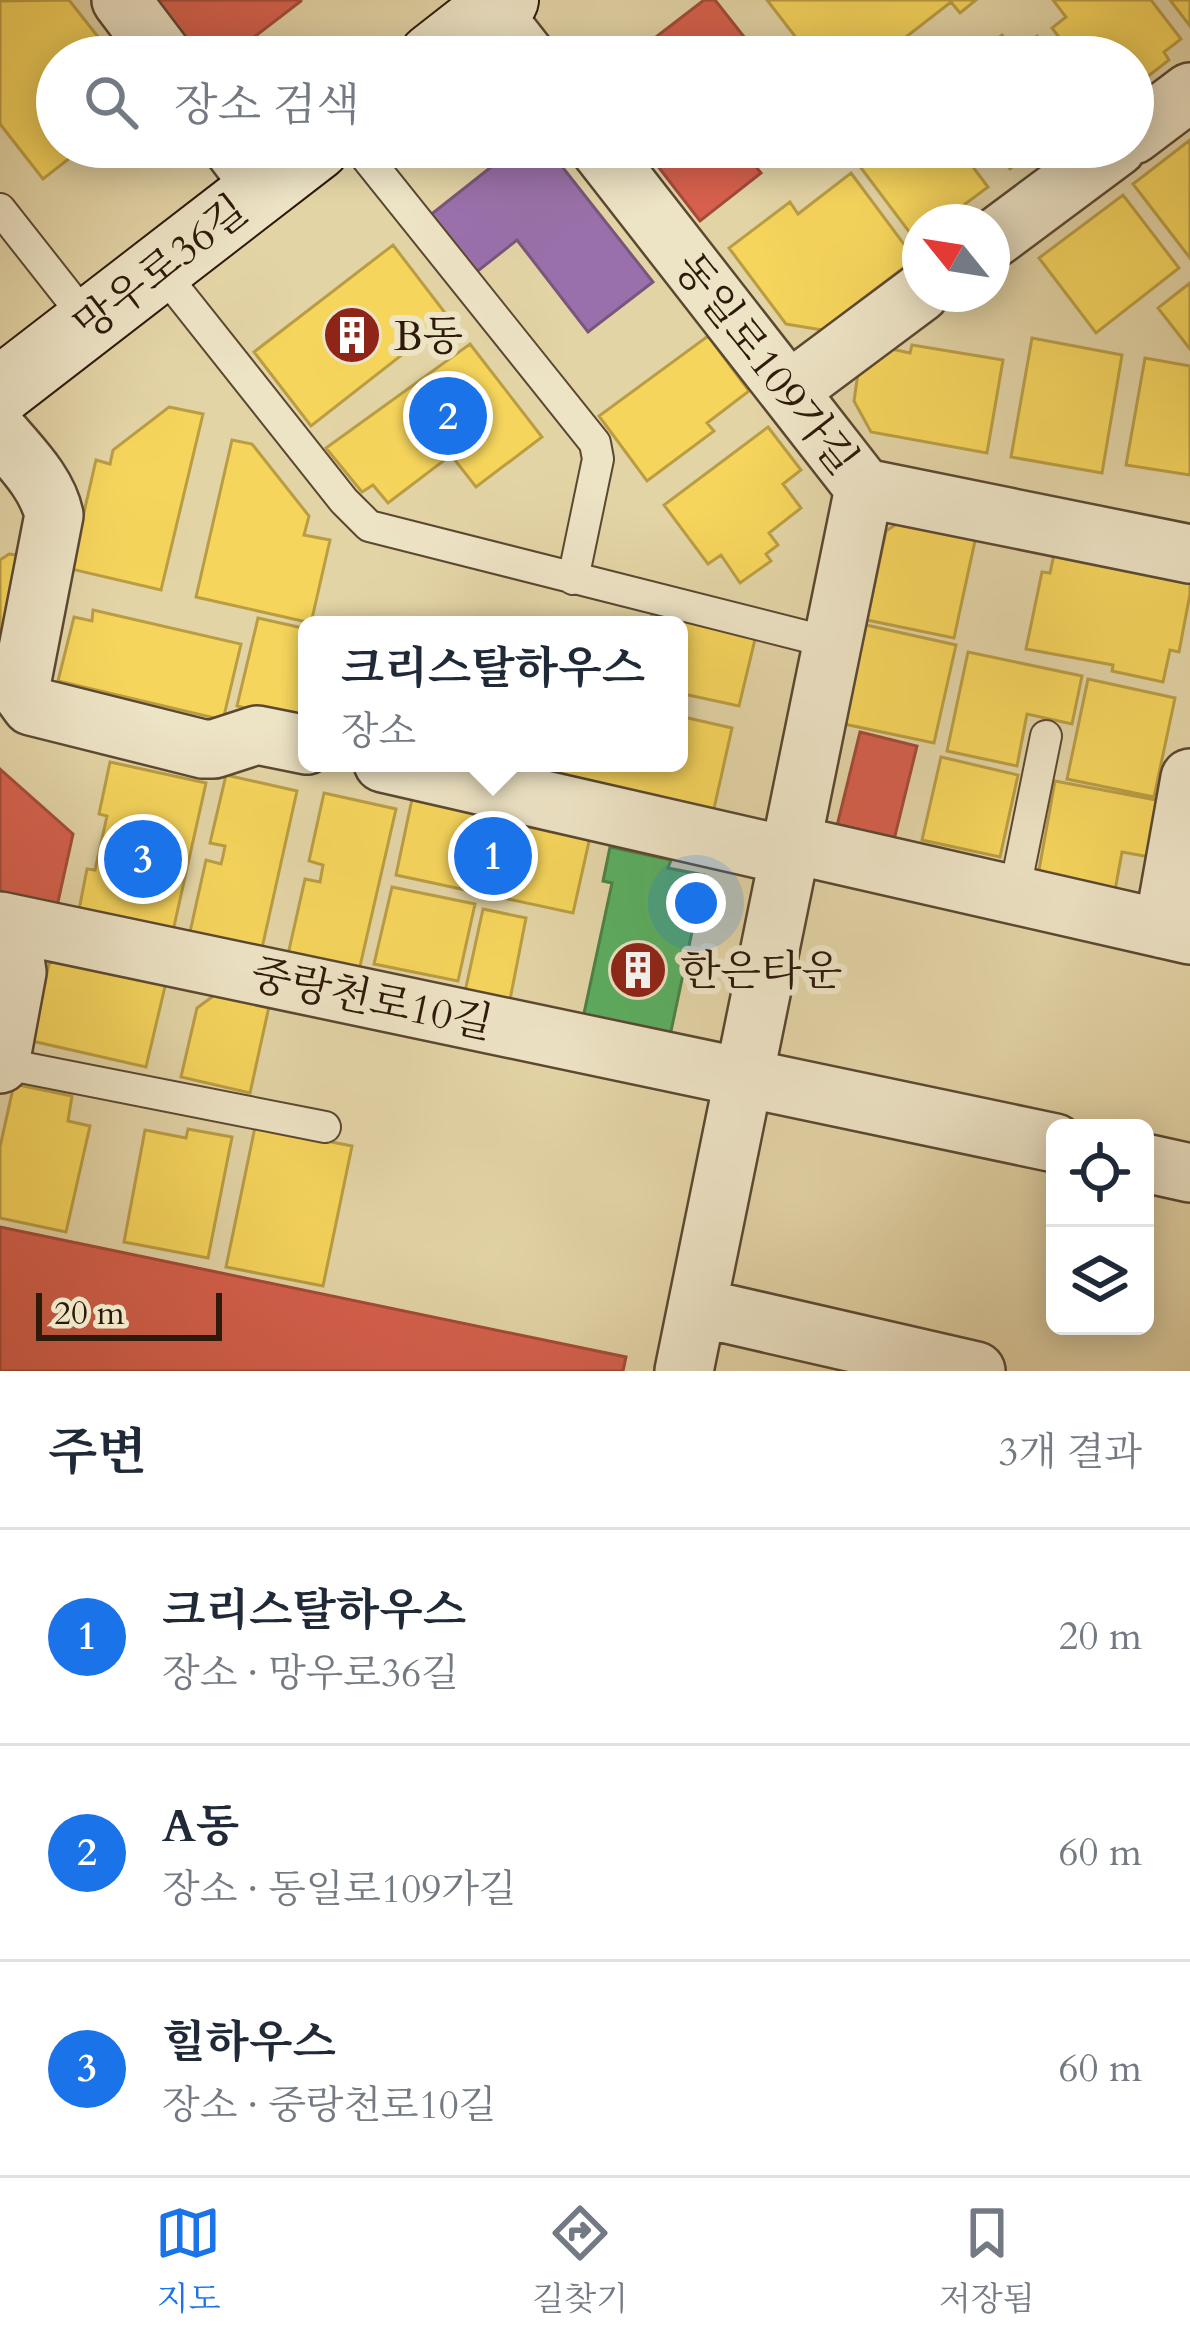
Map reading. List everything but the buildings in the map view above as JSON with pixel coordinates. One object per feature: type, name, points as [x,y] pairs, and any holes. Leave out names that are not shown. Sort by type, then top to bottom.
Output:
[{"type":"street","points":[[122,0],[149,36]]},
{"type":"street","points":[[479,36],[508,23]]},
{"type":"street","points":[[1154,119],[1190,92]]},
{"type":"street","name":"망우로36길","points":[[0,391],[159,268],[248,168]]},
{"type":"street","name":"동일로109가길","points":[[615,168],[864,488],[1190,554]]},
{"type":"street","points":[[1010,227],[1089,168]]},
{"type":"street","points":[[790,390],[902,306]]},
{"type":"street","points":[[0,433],[38,479],[54,515],[22,680],[24,699],[31,706],[203,749],[257,735],[298,744]]},
{"type":"street","points":[[684,1371],[864,488]]},
{"type":"street","points":[[425,772],[1177,932],[1190,778]]},
{"type":"street","name":"중랑천로10길","points":[[0,921],[1046,1141]]},
{"type":"street","points":[[0,930],[17,972],[0,1063]]},
{"type":"street","points":[[1154,1165],[1190,1173]]},
{"type":"street","points":[[697,1307],[976,1371]]},
{"type":"lane","points":[[375,168],[595,443],[598,459],[573,579]]},
{"type":"lane","points":[[0,209],[89,322]]},
{"type":"lane","points":[[159,268],[344,501],[369,526],[832,643]]},
{"type":"lane","points":[[1014,894],[1046,736]]},
{"type":"lane","points":[[0,1063],[325,1127]]},
{"type":"place","name":"B동","points":[[352,335]]},
{"type":"place","name":"A동","points":[[448,416]]},
{"type":"place","name":"크리스탈하우스","points":[[493,856]]},
{"type":"place","name":"힐하우스","points":[[143,859]]},
{"type":"place","name":"한은타운","points":[[638,970]]}]
